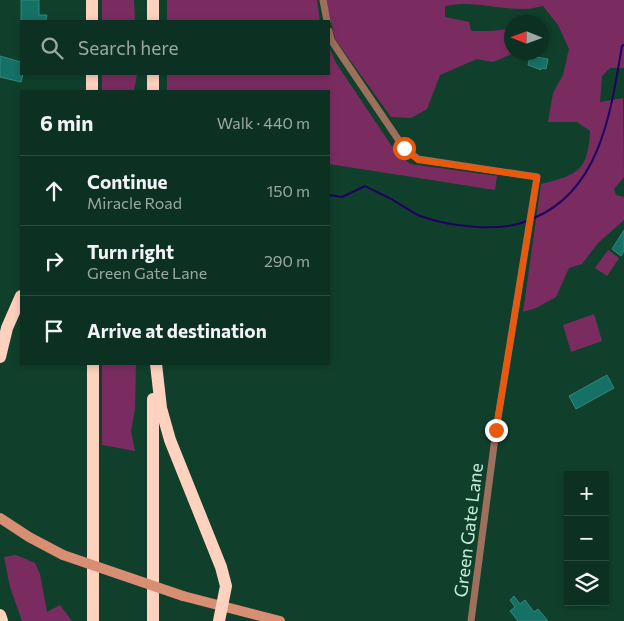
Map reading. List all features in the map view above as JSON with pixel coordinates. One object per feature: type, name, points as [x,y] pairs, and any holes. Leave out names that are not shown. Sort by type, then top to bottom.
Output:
[{"type":"highway","points":[[92,0],[92,20]]},
{"type":"highway","points":[[153,0],[153,20]]},
{"type":"highway","points":[[92,75],[92,90]]},
{"type":"highway","points":[[153,75],[153,90]]},
{"type":"highway","points":[[0,357],[7,328],[20,298]]},
{"type":"highway","points":[[93,365],[93,621]]},
{"type":"highway","points":[[154,365],[161,408],[170,440],[222,567],[226,586],[219,621]]},
{"type":"highway","points":[[153,621],[154,365]]},
{"type":"highway","points":[[0,615],[2,621]]},
{"type":"main road","points":[[0,518],[29,537],[63,555],[183,596],[280,621]]},
{"type":"street","points":[[323,0],[327,20]]},
{"type":"street","name":"Green Gate Lane","points":[[330,36],[331,40],[404,148],[418,160],[537,177],[496,430],[471,621]]},
{"type":"shaded area","points":[[102,0],[134,0],[135,20],[102,20]]},
{"type":"shaded area","points":[[167,0],[317,0],[320,20],[167,20]]},
{"type":"shaded area","points":[[326,0],[624,0],[624,68],[610,68],[602,76],[600,102],[623,98],[624,177],[614,189],[616,195],[624,197],[624,220],[598,243],[582,264],[569,268],[556,297],[536,308],[523,312],[541,184],[573,174],[579,169],[584,163],[587,154],[590,131],[577,122],[548,122],[553,93],[563,75],[569,49],[558,25],[543,6],[513,9],[475,4],[445,6],[445,17],[469,22],[471,31],[504,30],[504,57],[493,62],[477,59],[440,75],[427,109],[411,118],[391,117],[335,39]]},
{"type":"shaded area","points":[[330,49],[336,63],[391,145],[410,164],[497,176],[495,190],[330,164],[330,90],[167,90],[167,75],[330,75]]},
{"type":"shaded area","points":[[102,75],[137,75],[134,90],[102,90]]},
{"type":"shaded area","points":[[608,250],[619,258],[607,276],[595,268]]},
{"type":"shaded area","points":[[594,314],[602,341],[571,352],[563,325]]},
{"type":"shaded area","points":[[102,365],[136,365],[135,409],[131,431],[135,451],[102,445]]},
{"type":"shaded area","points":[[16,555],[35,563],[40,574],[47,612],[60,605],[72,621],[22,621],[10,587],[4,557]]},
{"type":"building","points":[[21,0],[39,0],[39,15],[47,15],[46,20],[21,20]]},
{"type":"building","points":[[0,56],[20,62],[20,75],[23,75],[21,82],[0,77]]},
{"type":"building","points":[[529,60],[548,60],[546,69],[541,68],[541,70],[528,65]]},
{"type":"building","points":[[624,230],[624,251],[621,256],[612,249]]},
{"type":"building","points":[[607,375],[614,388],[576,409],[569,396]]},
{"type":"building","points":[[514,596],[520,604],[525,600],[534,612],[538,609],[548,621],[518,621],[510,611],[515,607],[510,600]]},
{"type":"waterway","points":[[534,218],[557,205],[574,188],[588,168],[599,146],[607,121],[622,46],[624,45]]},
{"type":"waterway","points":[[330,195],[342,197],[365,186],[393,200],[413,213],[431,220],[473,227],[502,227],[527,221]]},
{"type":"route","points":[[404,148],[418,160],[537,177],[496,430]]}]
